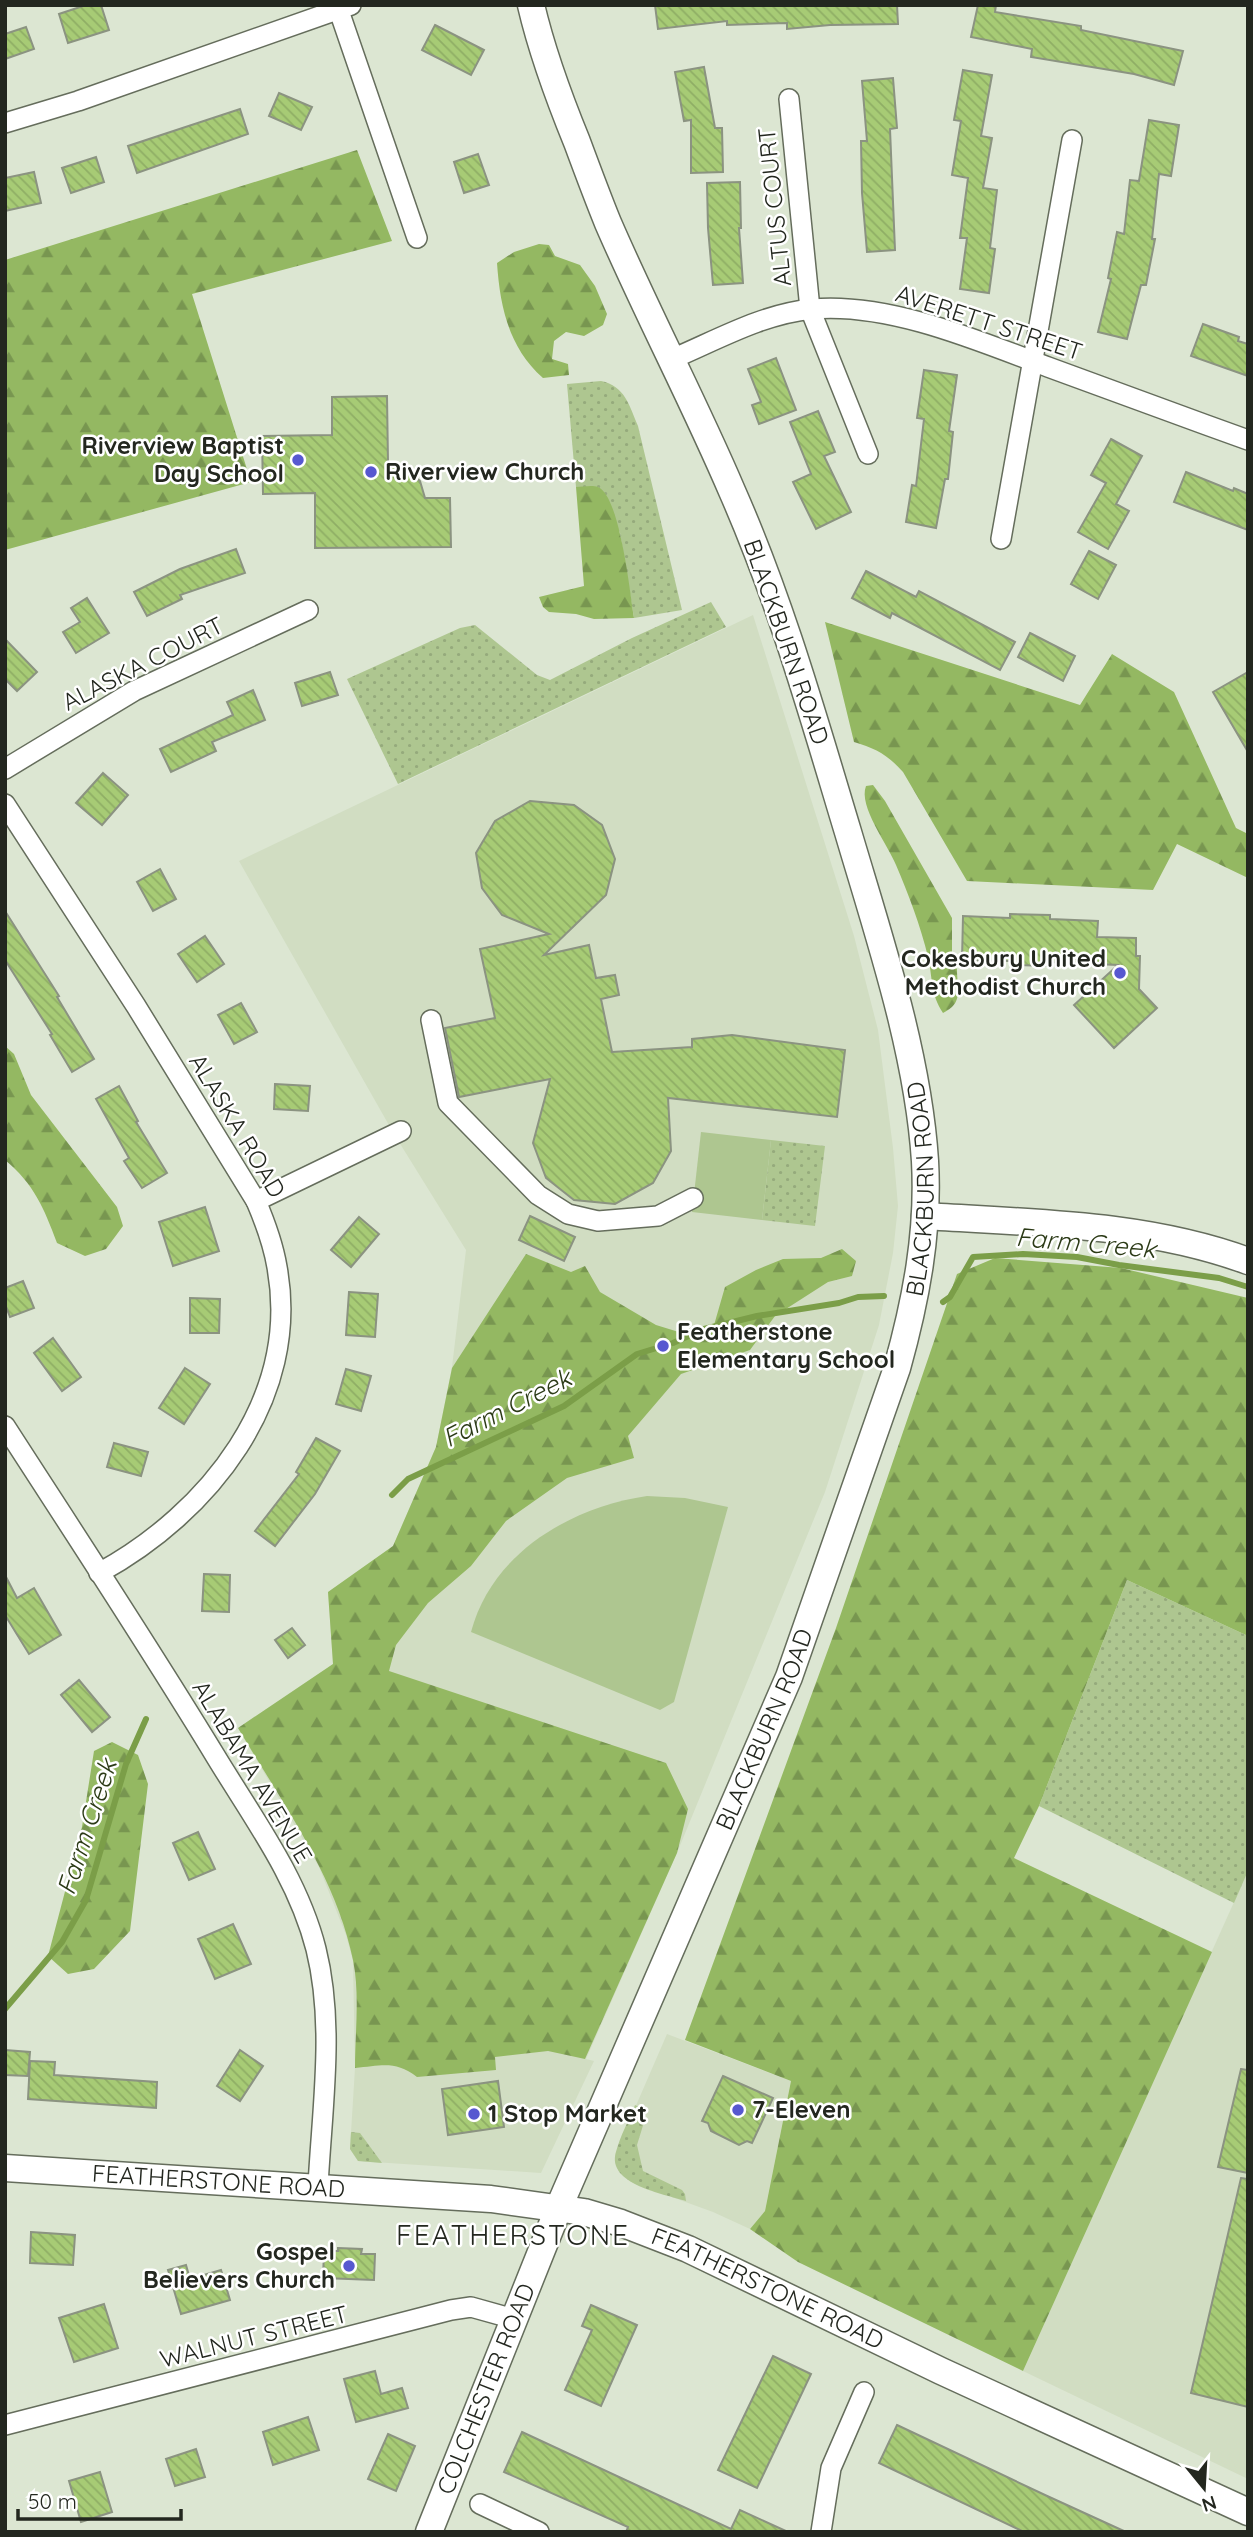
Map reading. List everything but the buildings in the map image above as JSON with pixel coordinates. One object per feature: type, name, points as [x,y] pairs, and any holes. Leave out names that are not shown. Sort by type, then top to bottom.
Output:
[{"type":"street","name":"BLACKBURN ROAD","points":[[531,5],[561,102],[608,223],[732,490],[786,626],[875,924],[914,1084],[925,1161],[921,1266],[911,1317],[897,1368],[789,1677],[559,2207]]},
{"type":"street","points":[[5,123],[78,101],[343,7],[417,238]]},
{"type":"street","name":"ALTUS COURT","points":[[789,99],[810,309],[868,454]]},
{"type":"street","points":[[1001,539],[1072,140]]},
{"type":"street","name":"AVERETT STREET","points":[[672,359],[769,317],[810,309],[844,308],[878,312],[962,335],[1248,440]]},
{"type":"street","name":"ALASKA COURT","points":[[5,769],[134,691],[308,611]]},
{"type":"street","name":"ALASKA ROAD","points":[[5,804],[256,1200],[269,1232],[277,1267],[281,1304],[279,1340],[272,1376],[260,1410],[219,1474],[192,1506],[150,1541],[99,1573]]},
{"type":"street","points":[[431,1020],[448,1103],[538,1195],[568,1214],[598,1221],[658,1216],[693,1198]]},
{"type":"street","points":[[256,1200],[401,1131]]},
{"type":"street","points":[[925,1216],[1049,1223],[1133,1233],[1195,1245],[1248,1261]]},
{"type":"street","name":"ALABAMA AVENUE","points":[[5,1426],[284,1867],[302,1907],[316,1948],[325,2003],[318,2186]]},
{"type":"street","name":"FEATHERSTONE ROAD","points":[[5,2168],[491,2199],[559,2207],[621,2223],[688,2249],[941,2371],[1248,2512]]},
{"type":"street","name":"COLCHESTER ROAD","points":[[429,2532],[559,2207]]},
{"type":"street","name":"WALNUT STREET","points":[[5,2426],[451,2310],[471,2308],[514,2319]]},
{"type":"street","points":[[821,2532],[831,2468],[864,2392]]},
{"type":"street","points":[[481,2504],[539,2532]]},
{"type":"shaded area","name":"Featherstone Elementary School","points":[[753,615],[854,936],[878,1030],[898,1206],[893,1253],[879,1325],[825,1492],[677,1853],[586,2059],[594,2061],[541,2173],[358,2161],[350,2149],[355,2068],[353,1961],[346,1935],[319,1867],[238,1728],[333,1664],[328,1592],[393,1546],[436,1447],[452,1367],[466,1250],[394,1134],[239,861]]},
{"type":"shaded area","points":[[1248,1871],[1248,2479],[1023,2371]]},
{"type":"shaded area","points":[[667,2034],[791,2081],[765,2211],[750,2229],[713,2212],[633,2183],[619,2172],[615,2154]]},
{"type":"green space","points":[[357,150],[392,241],[192,294],[251,482],[5,550],[5,260]]},
{"type":"green space","points":[[539,244],[549,245],[555,256],[580,265],[595,286],[607,314],[603,325],[584,336],[566,332],[554,341],[552,359],[568,364],[569,375],[543,378],[522,354],[508,326],[504,311],[497,263],[514,252]]},
{"type":"green space","points":[[601,381],[621,392],[638,426],[682,610],[634,618],[620,533],[598,487],[576,487],[567,384]]},
{"type":"green space","points":[[576,487],[598,487],[606,494],[623,546],[634,618],[594,619],[576,614],[549,612],[543,607],[539,597],[584,586]]},
{"type":"green space","points":[[711,602],[726,627],[398,784],[347,679],[460,628],[475,625],[537,675],[550,680]]},
{"type":"green space","points":[[825,622],[1080,705],[1112,654],[1174,692],[1236,828],[1248,834],[1248,878],[1177,844],[1153,890],[967,881],[903,772],[881,753],[854,742]]},
{"type":"green space","points":[[873,785],[885,801],[952,918],[952,964],[957,969],[958,995],[954,1005],[943,1013],[934,992],[928,957],[914,910],[896,865],[866,804],[866,786]]},
{"type":"green space","points":[[5,1046],[14,1054],[31,1095],[117,1207],[123,1226],[106,1249],[85,1256],[57,1243],[37,1197],[24,1178],[5,1160]]},
{"type":"green space","points":[[701,1132],[771,1140],[762,1220],[692,1212]]},
{"type":"green space","points":[[771,1140],[825,1146],[815,1226],[762,1220]]},
{"type":"green space","points":[[842,1249],[856,1261],[852,1276],[828,1282],[775,1316],[750,1350],[681,1374],[628,1436],[634,1458],[567,1478],[506,1521],[471,1566],[428,1603],[396,1645],[389,1671],[666,1763],[688,1809],[677,1853],[585,2059],[548,2051],[495,2057],[496,2070],[417,2077],[395,2066],[355,2068],[356,1986],[345,1929],[334,1899],[305,1840],[238,1728],[333,1664],[328,1592],[393,1546],[436,1447],[452,1368],[526,1254],[571,1272],[585,1266],[600,1292],[656,1325],[682,1333],[712,1332],[725,1287],[756,1270],[783,1259],[821,1258]]},
{"type":"green space","points":[[995,1258],[1121,1268],[1248,1298],[1248,1636],[1127,1580],[1039,1806],[1014,1858],[1212,1952],[1023,2371],[798,2262],[750,2229],[765,2211],[791,2081],[685,2040],[836,1628],[957,1274]]},
{"type":"green space","points":[[647,1496],[685,1498],[728,1507],[674,1702],[660,1710],[471,1632],[482,1604],[497,1579],[516,1557],[539,1538],[591,1511]]},
{"type":"green space","points":[[1127,1580],[1248,1636],[1248,1871],[1234,1903],[1039,1806]]},
{"type":"green space","points":[[112,1742],[138,1755],[148,1784],[130,1931],[94,1969],[68,1974],[48,1956],[82,1827],[94,1751]]},
{"type":"green space","points":[[635,2105],[643,2109],[645,2119],[637,2145],[643,2171],[682,2190],[686,2201],[639,2186],[628,2180],[615,2163],[622,2134]]},
{"type":"green space","points":[[351,2132],[360,2133],[382,2163],[358,2161],[350,2149]]},
{"type":"waterway","name":"Farm Creek","points":[[943,1302],[950,1297],[973,1257],[1023,1254],[1077,1257],[1219,1278],[1248,1287]]},
{"type":"waterway","name":"Farm Creek","points":[[392,1495],[408,1479],[564,1406],[637,1354],[673,1343],[704,1329],[757,1316],[839,1303],[858,1297],[884,1296]]},
{"type":"waterway","name":"Farm Creek","points":[[5,2009],[62,1942],[86,1900],[126,1764],[146,1719]]},
{"type":"place","name":"Riverview Baptist Day School","points":[[298,460]]},
{"type":"place","name":"Riverview Church","points":[[371,472]]},
{"type":"place","name":"Cokesbury United Methodist Church","points":[[1120,973]]},
{"type":"place","name":"Featherstone Elementary School","points":[[663,1346]]},
{"type":"place","name":"7-Eleven","points":[[738,2110]]},
{"type":"place","name":"1 Stop Market","points":[[474,2114]]},
{"type":"place","name":"Gospel Believers Church","points":[[349,2266]]},
{"type":"district","name":"FEATHERSTONE","points":[[513,2235]]}]
